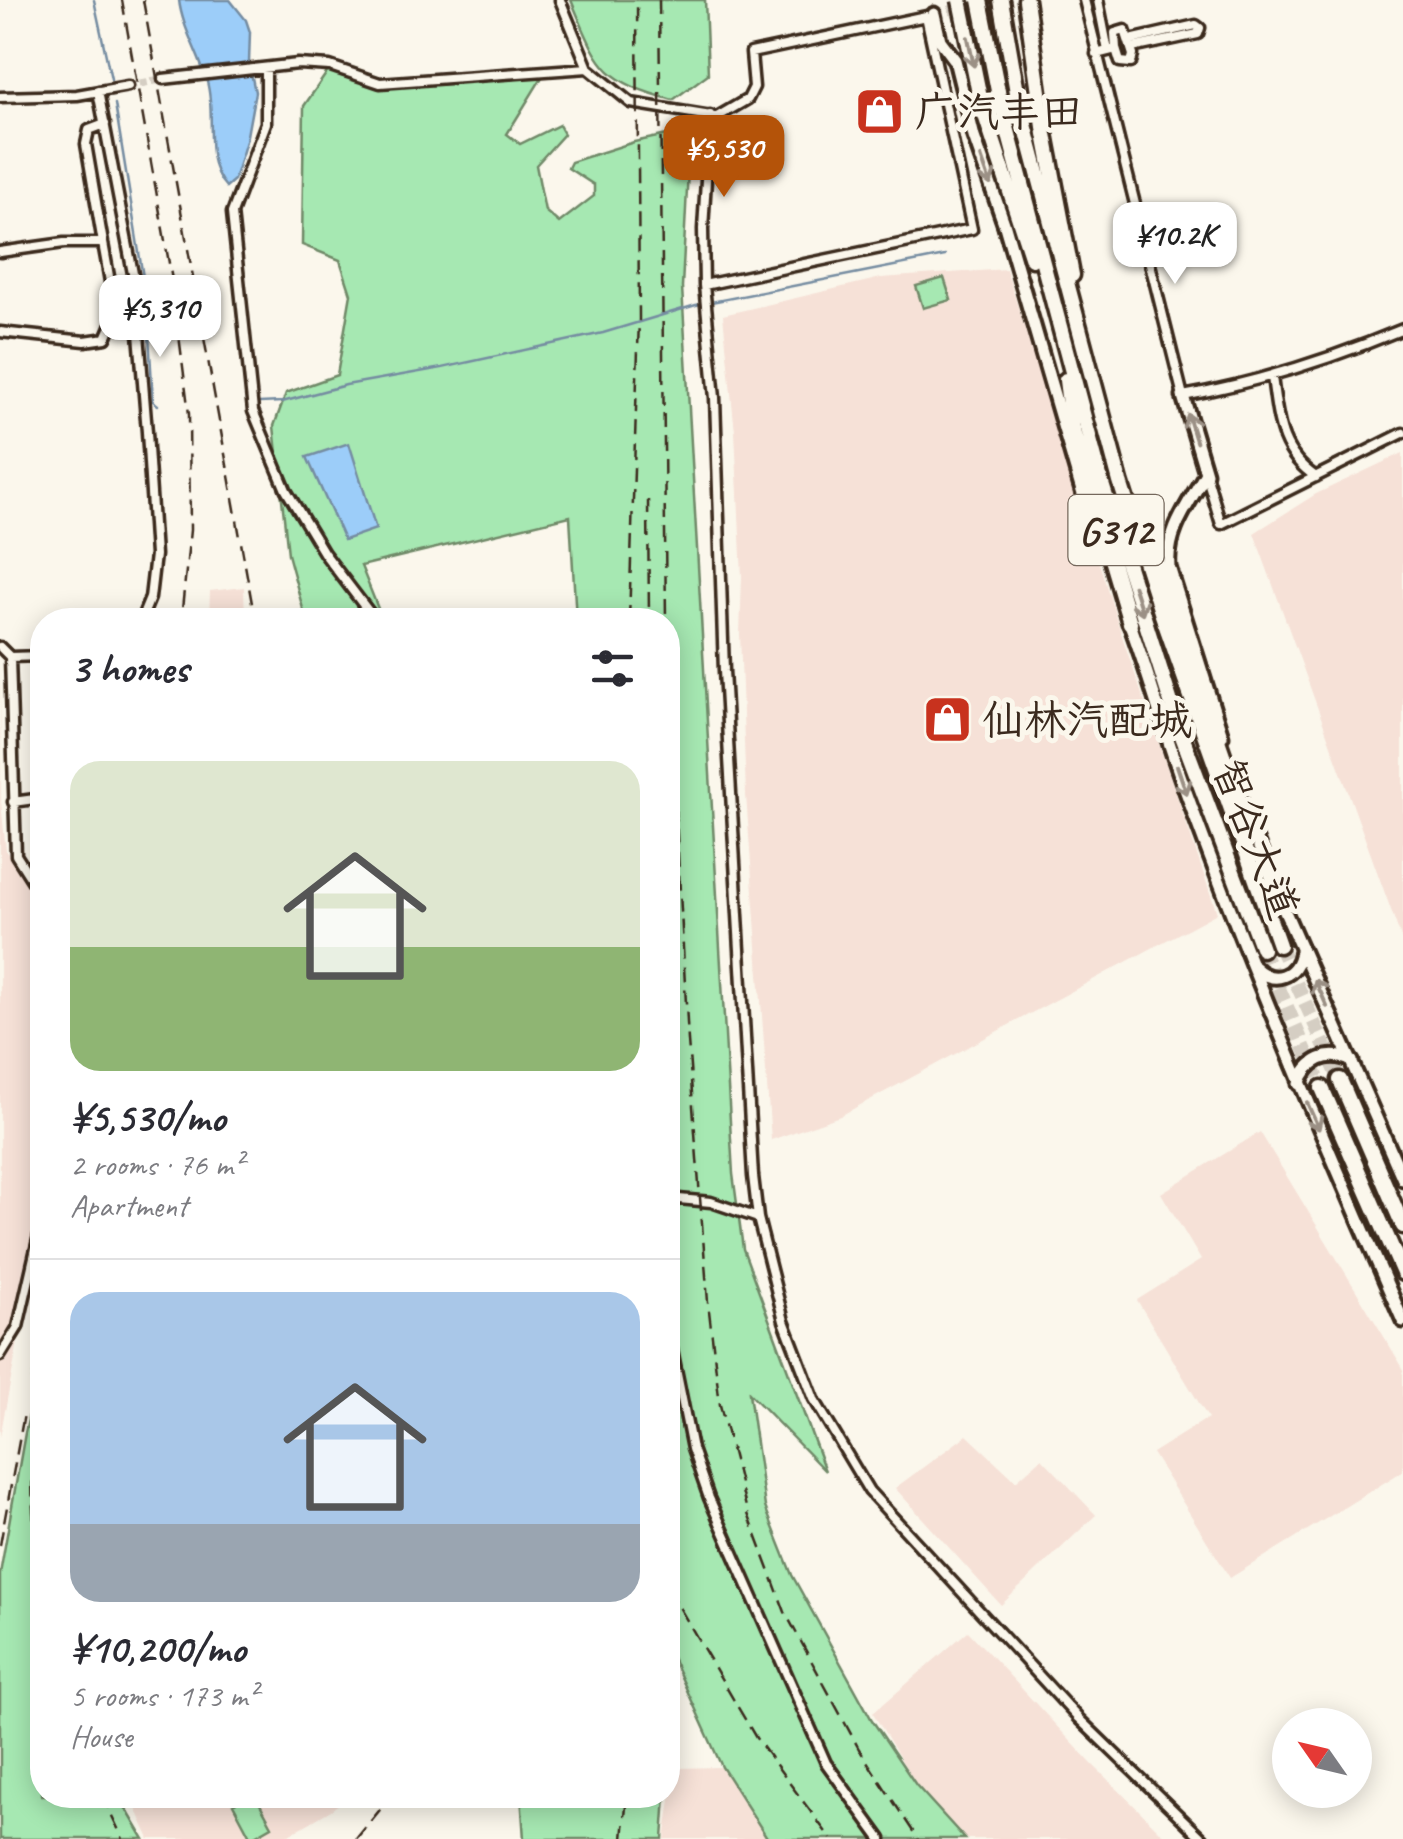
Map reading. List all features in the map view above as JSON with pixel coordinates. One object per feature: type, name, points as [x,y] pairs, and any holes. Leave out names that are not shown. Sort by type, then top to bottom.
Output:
[{"type":"highway","points":[[960,0],[982,103],[1025,242],[1059,330],[1072,428],[1130,623]]},
{"type":"highway","name":"智谷大道","points":[[980,0],[1000,102],[1101,481],[1179,728],[1262,949]]},
{"type":"highway","name":"智谷大道","points":[[1001,0],[1018,98],[1091,374],[1162,615],[1279,944]]},
{"type":"highway","points":[[1026,0],[1045,134],[1091,374],[1238,798]]},
{"type":"highway","points":[[1340,1080],[1403,1226]]},
{"type":"highway","points":[[1322,1088],[1403,1273]]},
{"type":"main road","points":[[930,15],[940,40],[955,60],[974,137],[1005,226],[1089,516],[1130,623],[1184,787],[1300,1084],[1403,1321]]},
{"type":"main road","points":[[1183,396],[1206,473],[1172,533],[1167,548],[1168,567],[1218,718],[1238,798],[1403,1179]]},
{"type":"main road","points":[[1252,964],[1268,978],[1290,974],[1300,957],[1296,937]]},
{"type":"main road","points":[[1300,1084],[1308,1066],[1319,1058],[1336,1056],[1352,1061]]},
{"type":"street","points":[[560,0],[588,68],[631,103],[717,117],[748,99],[754,87],[750,54],[930,15],[972,229],[704,285]]},
{"type":"street","points":[[1084,0],[1183,396],[1272,378],[1403,329]]},
{"type":"street","points":[[1098,0],[1112,50],[1120,62],[1128,64],[1134,58],[1126,30],[1117,31],[1112,50]]},
{"type":"street","points":[[1196,25],[1200,28],[1198,34],[1131,44],[1196,25]]},
{"type":"street","points":[[1096,54],[1112,50]]},
{"type":"street","points":[[163,80],[298,64],[330,66],[380,83],[588,68]]},
{"type":"street","points":[[266,68],[266,124],[232,213],[253,411],[286,490],[324,553],[366,608]]},
{"type":"street","points":[[0,97],[128,86]]},
{"type":"street","points":[[98,91],[135,284],[155,555],[146,608]]},
{"type":"street","points":[[710,115],[704,285],[714,398],[724,672],[758,1218],[784,1320],[814,1399],[869,1491],[1078,1718],[1203,1839]]},
{"type":"street","points":[[0,332],[85,341],[106,338],[116,315],[86,144],[90,130],[105,124]]},
{"type":"street","points":[[0,252],[64,243],[103,244]]},
{"type":"street","points":[[1272,378],[1276,412],[1291,456],[1316,477]]},
{"type":"street","points":[[1206,473],[1222,524],[1403,433]]},
{"type":"street","points":[[0,647],[10,656],[30,656]]},
{"type":"street","points":[[10,656],[16,855],[30,877]]},
{"type":"street","points":[[13,802],[30,800]]},
{"type":"street","points":[[680,1199],[711,1202],[758,1218]]},
{"type":"street","points":[[0,1356],[18,1327],[30,1274]]},
{"type":"street","points":[[680,1388],[692,1449],[709,1498],[826,1763],[881,1839]]},
{"type":"shaded area","name":"仙林汽配城","points":[[1006,269],[1124,642],[1217,913],[840,1116],[771,1140],[746,795],[735,432],[723,315],[881,278]]},
{"type":"shaded area","points":[[1403,453],[1403,943],[1254,533],[1316,494]]},
{"type":"shaded area","points":[[244,587],[245,608],[209,608],[210,591]]},
{"type":"shaded area","points":[[0,676],[1,802],[6,851],[30,890],[30,1279],[0,1437]]},
{"type":"shaded area","points":[[1260,1132],[1403,1368],[1403,1471],[1230,1578],[1152,1453],[1208,1418],[1137,1300],[1201,1260],[1161,1193]]},
{"type":"shaded area","points":[[967,1435],[1016,1481],[1042,1458],[1096,1515],[1001,1605],[895,1488]]},
{"type":"shaded area","points":[[968,1631],[1168,1839],[966,1839],[915,1783],[873,1713]]},
{"type":"shaded area","points":[[722,1767],[768,1839],[665,1839],[670,1808],[680,1808],[680,1768]]},
{"type":"shaded area","points":[[136,1808],[334,1808],[282,1839],[150,1839]]},
{"type":"green space","points":[[571,0],[705,0],[708,74],[673,100],[630,85],[616,77],[597,56]]},
{"type":"green space","points":[[328,71],[380,87],[544,74],[507,134],[520,144],[559,125],[564,134],[536,165],[545,211],[559,223],[594,196],[594,185],[568,168],[571,162],[690,130],[682,287],[733,1174],[743,1249],[825,1471],[749,1393],[765,1507],[792,1575],[872,1720],[916,1785],[965,1839],[768,1839],[722,1767],[680,1675],[680,608],[575,608],[570,516],[361,566],[378,608],[303,608],[288,554],[274,426],[286,393],[337,375],[351,294],[340,260],[302,245],[304,106]]},
{"type":"green space","points":[[944,278],[951,300],[923,308],[916,286]]},
{"type":"green space","points":[[30,1411],[30,1808],[126,1808],[144,1839],[0,1839],[0,1574]]},
{"type":"green space","points":[[235,1808],[262,1808],[272,1826],[251,1838]]},
{"type":"green space","points":[[522,1808],[665,1808],[663,1839],[524,1839]]},
{"type":"water","points":[[179,0],[230,0],[250,32],[249,63],[255,92],[246,141],[234,180],[226,187],[214,164],[207,82]]},
{"type":"water","points":[[349,443],[376,529],[344,540],[307,457]]},
{"type":"waterway","points":[[94,0],[111,79]]},
{"type":"waterway","points":[[115,104],[147,302],[153,401],[158,405]]},
{"type":"waterway","points":[[259,403],[282,402],[346,385],[603,333],[696,305],[945,256]]},
{"type":"tunnel","points":[[934,14],[1000,0]]},
{"type":"tunnel","points":[[128,86],[163,79]]},
{"type":"tunnel","points":[[1279,945],[1340,1080]]},
{"type":"tunnel","points":[[1262,949],[1322,1088]]},
{"type":"railway","points":[[122,0],[172,280],[189,414],[190,530],[182,608]]},
{"type":"railway","points":[[143,0],[253,608]]},
{"type":"railway","points":[[629,608],[639,319],[637,0]]},
{"type":"railway","points":[[659,0],[666,608]]},
{"type":"railway","points":[[648,500],[649,608]]},
{"type":"railway","points":[[680,892],[708,1302],[720,1405],[747,1511],[785,1612],[859,1749],[918,1839]]},
{"type":"railway","points":[[0,1545],[24,1414]]},
{"type":"railway","points":[[680,1608],[756,1738],[831,1839]]},
{"type":"railway","points":[[108,1808],[123,1839]]},
{"type":"railway","points":[[356,1839],[381,1808]]},
{"type":"railway","points":[[623,1839],[626,1808]]},
{"type":"place","name":"广汽丰田","points":[[880,111]]},
{"type":"place","name":"仙林汽配城","points":[[947,719]]}]
